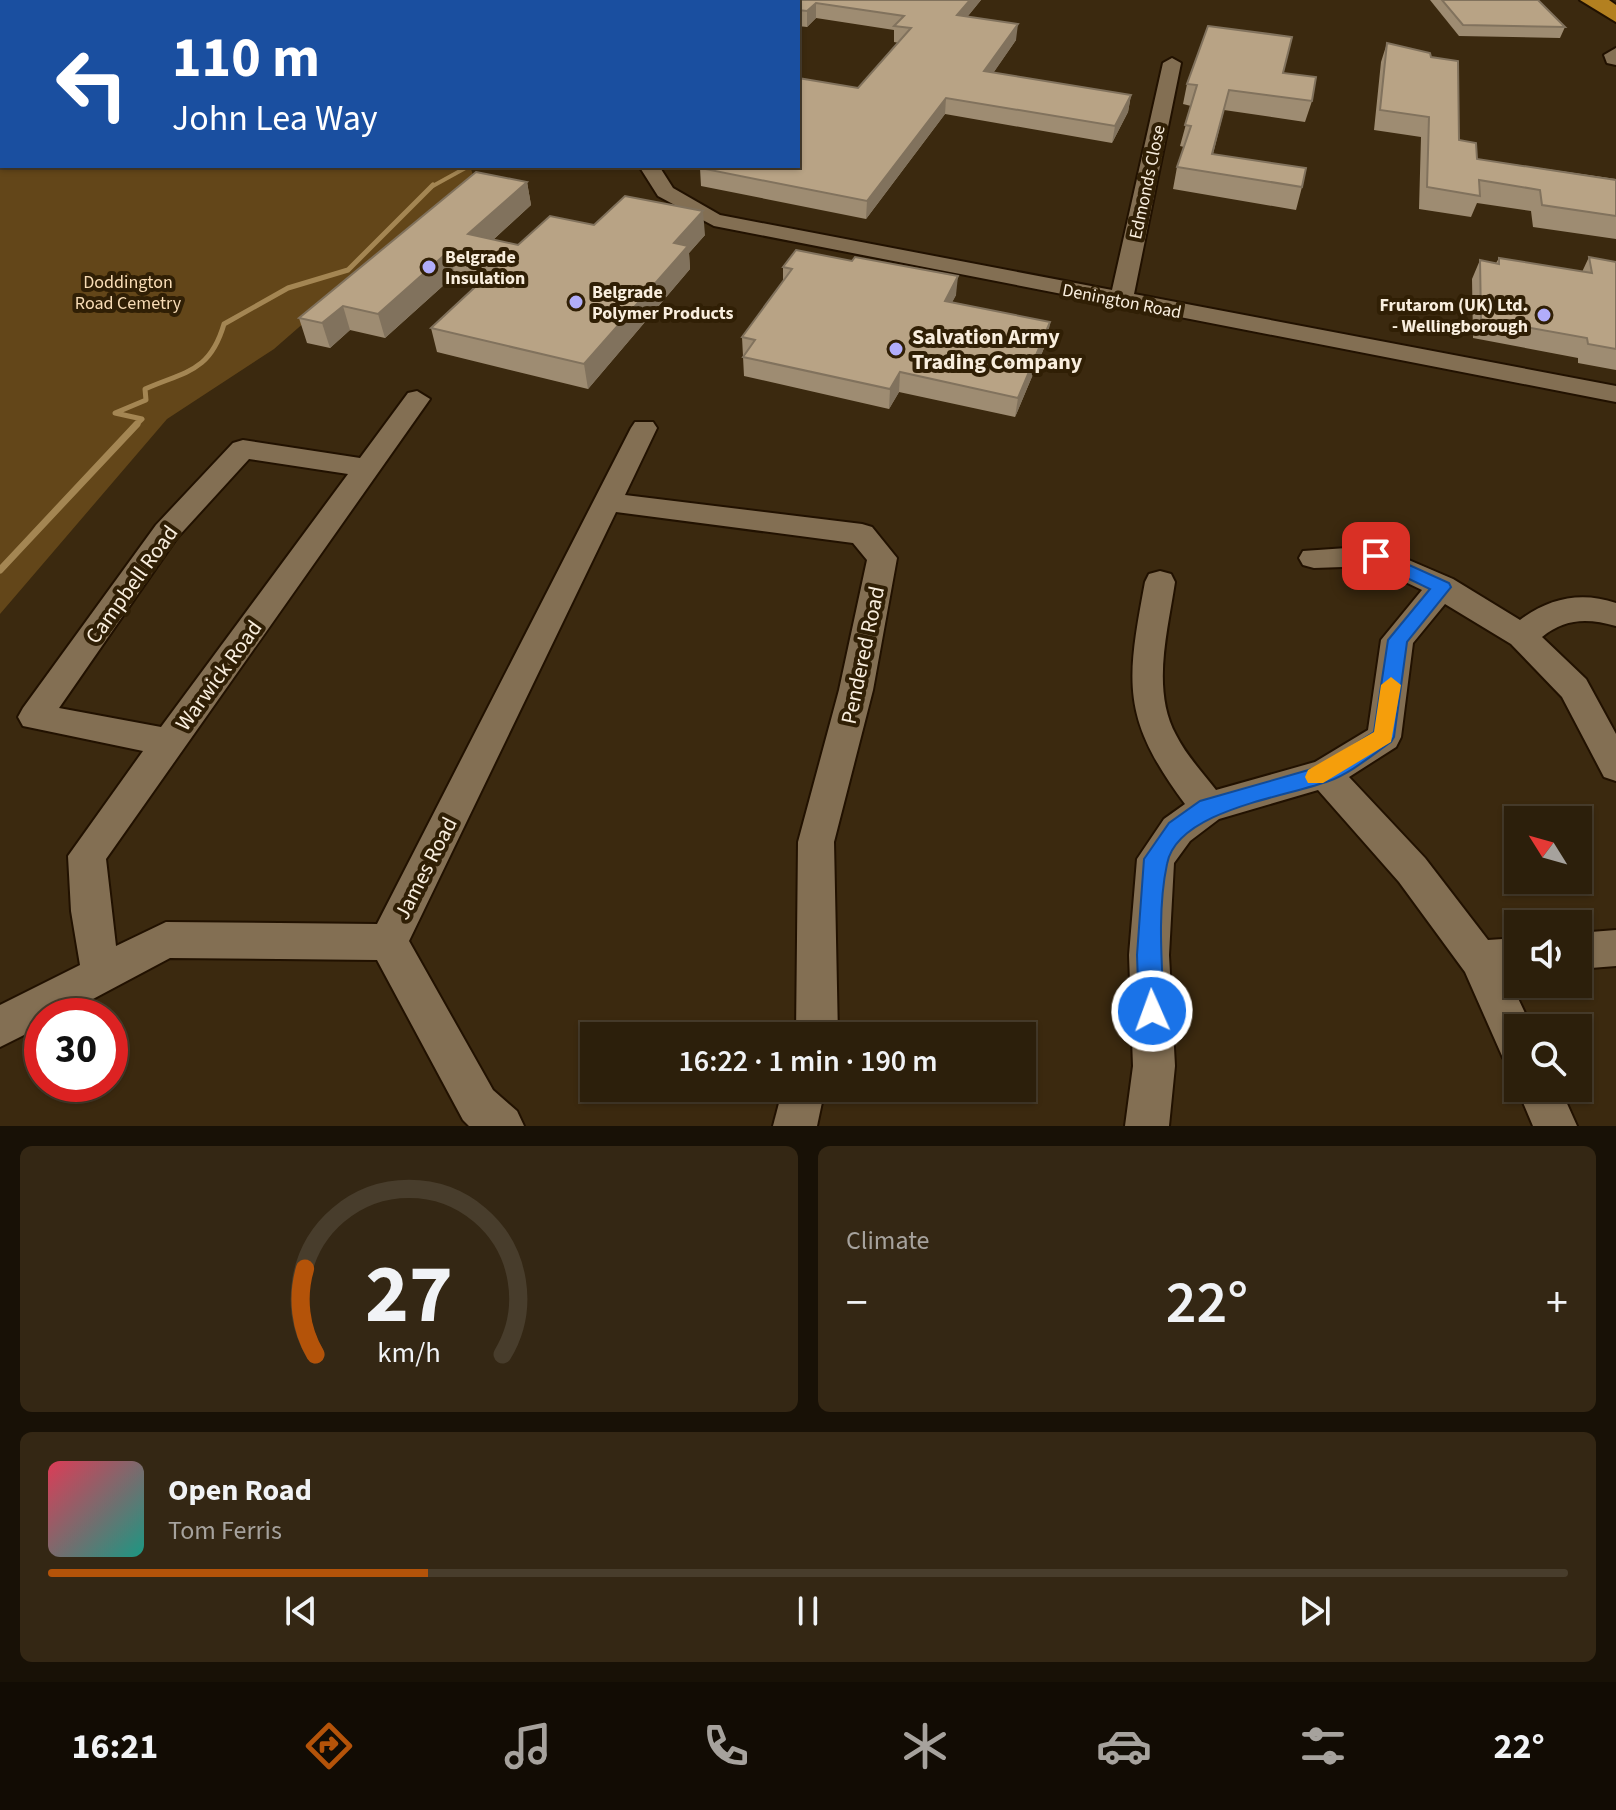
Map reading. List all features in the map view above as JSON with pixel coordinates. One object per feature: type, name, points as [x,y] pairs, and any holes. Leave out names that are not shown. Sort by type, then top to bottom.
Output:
[{"type":"highway","points":[[1592,0],[1616,15]]},
{"type":"street","name":"Edmonds Close","points":[[1121,301],[1172,63]]},
{"type":"street","name":"Denington Road","points":[[650,168],[665,192],[714,220],[1121,301],[1616,394]]},
{"type":"street","name":"Warwick Road","points":[[101,973],[90,911],[87,856],[417,399]]},
{"type":"street","name":"James Road","points":[[0,1027],[166,940],[388,942],[644,428]]},
{"type":"street","name":"Campbell Road","points":[[170,742],[35,717],[166,532],[243,449],[366,468]]},
{"type":"street","name":"Pendered Road","points":[[609,502],[862,534],[882,558],[856,690],[816,842],[817,1022]]},
{"type":"street","points":[[1314,558],[1376,556],[1442,587],[1522,636],[1574,688],[1616,767]]},
{"type":"street","points":[[1160,582],[1147,665],[1152,718],[1169,754],[1208,807]]},
{"type":"street","points":[[1147,1126],[1154,1066],[1149,955],[1156,859],[1177,830],[1208,807],[1325,774],[1384,737],[1397,640],[1442,587]]},
{"type":"street","points":[[1522,636],[1553,611],[1603,610],[1616,615]]},
{"type":"street","points":[[1325,774],[1412,870],[1499,957],[1511,1014]]},
{"type":"street","points":[[388,942],[478,1105],[502,1126]]},
{"type":"street","points":[[1592,950],[1616,948]]},
{"type":"street","points":[[795,1126],[801,1102]]},
{"type":"street","points":[[1544,1102],[1555,1126]]},
{"type":"green space","name":"Doddington Road Cemetry","points":[[0,168],[471,168],[473,175],[274,349],[167,419],[0,614]]},
{"type":"building","points":[[800,0],[970,0],[957,15],[1018,24],[984,71],[1131,95],[1115,126],[946,98],[867,201],[700,168],[800,168],[800,78],[858,88],[911,28],[894,26],[904,16],[816,3],[807,11],[800,10]]},
{"type":"building","points":[[1442,0],[1538,0],[1565,27],[1463,25]]},
{"type":"building","points":[[1208,26],[1292,37],[1283,73],[1316,77],[1312,101],[1229,90],[1212,154],[1306,168],[1302,187],[1177,167],[1191,126],[1185,125],[1197,85],[1187,84]]},
{"type":"building","points":[[1387,43],[1430,53],[1431,57],[1458,61],[1459,140],[1476,143],[1477,159],[1616,180],[1616,216],[1542,205],[1540,190],[1479,180],[1480,196],[1427,187],[1429,117],[1380,110]]},
{"type":"building","points":[[476,172],[527,182],[468,234],[518,245],[550,216],[594,225],[625,196],[703,211],[674,243],[688,246],[584,364],[431,328],[502,262],[449,251],[378,314],[343,306],[322,323],[299,318]]},
{"type":"building","name":"Salvation Army Trading Company","points":[[796,250],[852,261],[855,257],[958,276],[945,301],[1050,322],[1018,398],[900,372],[890,389],[743,357],[755,340],[742,337],[792,269],[783,267]]},
{"type":"building","name":"Frutarom (UK) Ltd. - Wellingborough","points":[[1589,257],[1616,262],[1616,349],[1588,344],[1587,338],[1481,319],[1480,260],[1499,264],[1499,258],[1592,273]]},
{"type":"waterway","points":[[431,187],[465,168]]},
{"type":"waterway","points":[[137,424],[142,419],[115,413],[146,400],[145,389],[195,368],[204,361],[212,352],[224,324],[288,288],[348,270],[431,187]]},
{"type":"waterway","points":[[0,570],[137,424]]},
{"type":"slow traffic","points":[[1316,777],[1384,737],[1391,685]]},
{"type":"place","name":"Belgrade Insulation","points":[[429,267]]},
{"type":"place","name":"Belgrade Polymer Products","points":[[576,302]]},
{"type":"place","name":"Frutarom (UK) Ltd. - Wellingborough","points":[[1544,315]]},
{"type":"place","name":"Salvation Army Trading Company","points":[[896,349]]},
{"type":"route","points":[[1152,1011],[1149,955],[1156,859],[1177,830],[1208,807],[1325,774],[1384,737],[1397,640],[1442,587],[1376,556]]}]
